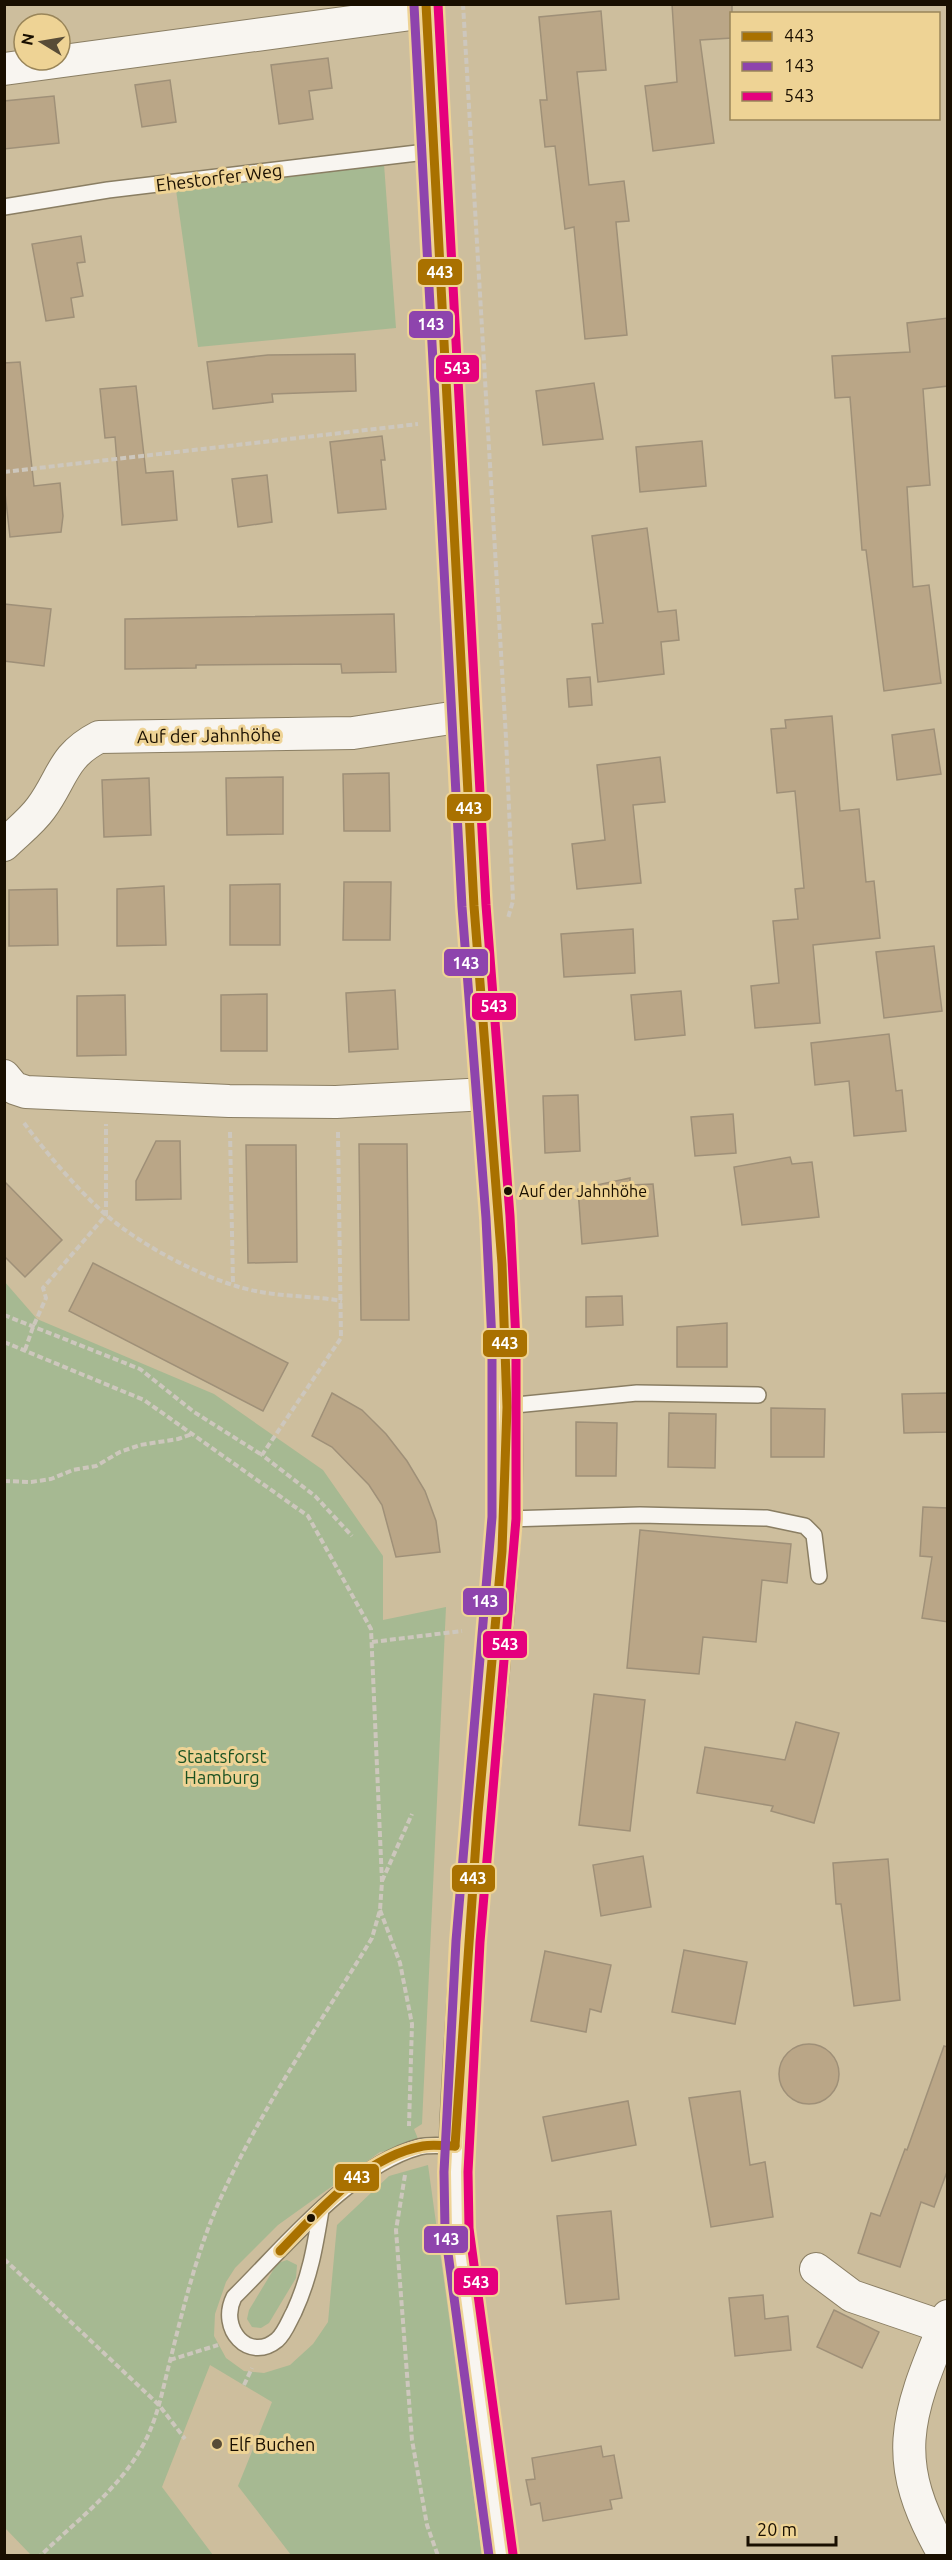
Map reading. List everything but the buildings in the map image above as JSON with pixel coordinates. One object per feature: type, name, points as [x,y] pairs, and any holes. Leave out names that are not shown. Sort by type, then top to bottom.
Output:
[{"type":"main road","points":[[426,8],[464,716],[487,1094],[503,1280],[504,1519],[471,1891],[455,2146],[457,2229],[501,2556]]},
{"type":"street","points":[[4,69],[426,8]]},
{"type":"street","name":"Auf der Jahnhöhe","points":[[4,845],[39,811],[55,788],[65,765],[80,747],[99,737],[352,733],[464,716]]},
{"type":"street","points":[[10,1082],[26,1092],[46,1094],[336,1102],[487,1094]]},
{"type":"street","points":[[816,2269],[852,2296],[945,2321],[920,2384],[910,2421],[908,2440],[908,2461],[913,2486],[932,2534],[945,2556]]},
{"type":"lane","name":"Ehestorfer Weg","points":[[4,207],[108,190],[434,151]]},
{"type":"lane","points":[[505,1406],[637,1393],[758,1395]]},
{"type":"lane","points":[[504,1519],[640,1515],[767,1518],[805,1526],[814,1535],[819,1576]]},
{"type":"lane","points":[[321,2210],[306,2287],[286,2329],[278,2339],[262,2346],[246,2344],[233,2333],[228,2316],[234,2297],[321,2210],[364,2174],[383,2162],[421,2146],[455,2146]]},
{"type":"path","points":[[463,4],[513,901]]},
{"type":"path","points":[[4,472],[419,424]]},
{"type":"path","points":[[10,1082],[12,1101],[20,1119],[58,1165],[106,1215],[163,1253],[195,1270],[259,1292],[317,1296],[342,1301]]},
{"type":"path","points":[[25,1350],[46,1298],[43,1288],[106,1215],[106,1096]]},
{"type":"path","points":[[230,1130],[233,1284]]},
{"type":"path","points":[[262,1455],[341,1338],[338,1131]]},
{"type":"path","points":[[4,1315],[140,1369],[194,1412],[262,1455],[315,1496],[352,1536]]},
{"type":"path","points":[[4,1342],[144,1400],[308,1516],[371,1629],[382,1882],[380,1910],[372,1938],[253,2132],[222,2194],[199,2254],[152,2427],[129,2467],[98,2501],[40,2556]]},
{"type":"path","points":[[4,1481],[31,1482],[51,1479],[73,1470],[96,1466],[120,1452],[140,1445],[178,1439],[192,1433]]},
{"type":"path","points":[[372,1642],[462,1631]]},
{"type":"path","points":[[382,1882],[412,1815]]},
{"type":"path","points":[[380,1910],[400,1963],[412,2024],[408,2151],[396,2230],[412,2440],[427,2525],[438,2556]]},
{"type":"path","points":[[4,2259],[159,2405],[185,2439]]},
{"type":"path","points":[[170,2360],[238,2339]]},
{"type":"green space","points":[[384,164],[396,328],[198,347],[176,190]]},
{"type":"green space","name":"Staatsforst Hamburg","points":[[4,1281],[37,1319],[214,1394],[323,1470],[383,1556],[383,1620],[446,1607],[422,2124],[414,2129],[421,2146],[380,2152],[278,2225],[235,2268],[226,2282],[215,2314],[214,2336],[226,2358],[244,2371],[264,2373],[290,2365],[313,2344],[328,2322],[337,2225],[389,2176],[428,2165],[482,2555],[291,2555],[238,2486],[272,2402],[210,2365],[162,2487],[213,2555],[31,2555],[5,2528]]},
{"type":"green space","points":[[287,2260],[297,2265],[296,2278],[269,2323],[261,2328],[252,2327],[247,2319],[249,2310],[278,2263]]},
{"type":"transit line","name":"443","points":[[426,4],[474,906],[502,1264],[507,1407],[502,1551],[478,1813],[455,2146]]},
{"type":"transit line","name":"543","points":[[438,4],[486,905],[510,1216],[516,1342],[516,1519],[480,1942],[468,2172],[469,2228],[513,2554]]},
{"type":"transit line","name":"143","points":[[414,5],[462,907],[486,1218],[492,1342],[492,1517],[456,1941],[444,2172],[445,2231],[489,2556]]},
{"type":"transit line","name":"443","points":[[280,2251],[327,2203],[381,2161],[423,2146],[455,2146]]},
{"type":"place","name":"Auf der Jahnhöhe","points":[[508,1191]]},
{"type":"place","name":"Elf Buchen","points":[[217,2444]]}]
